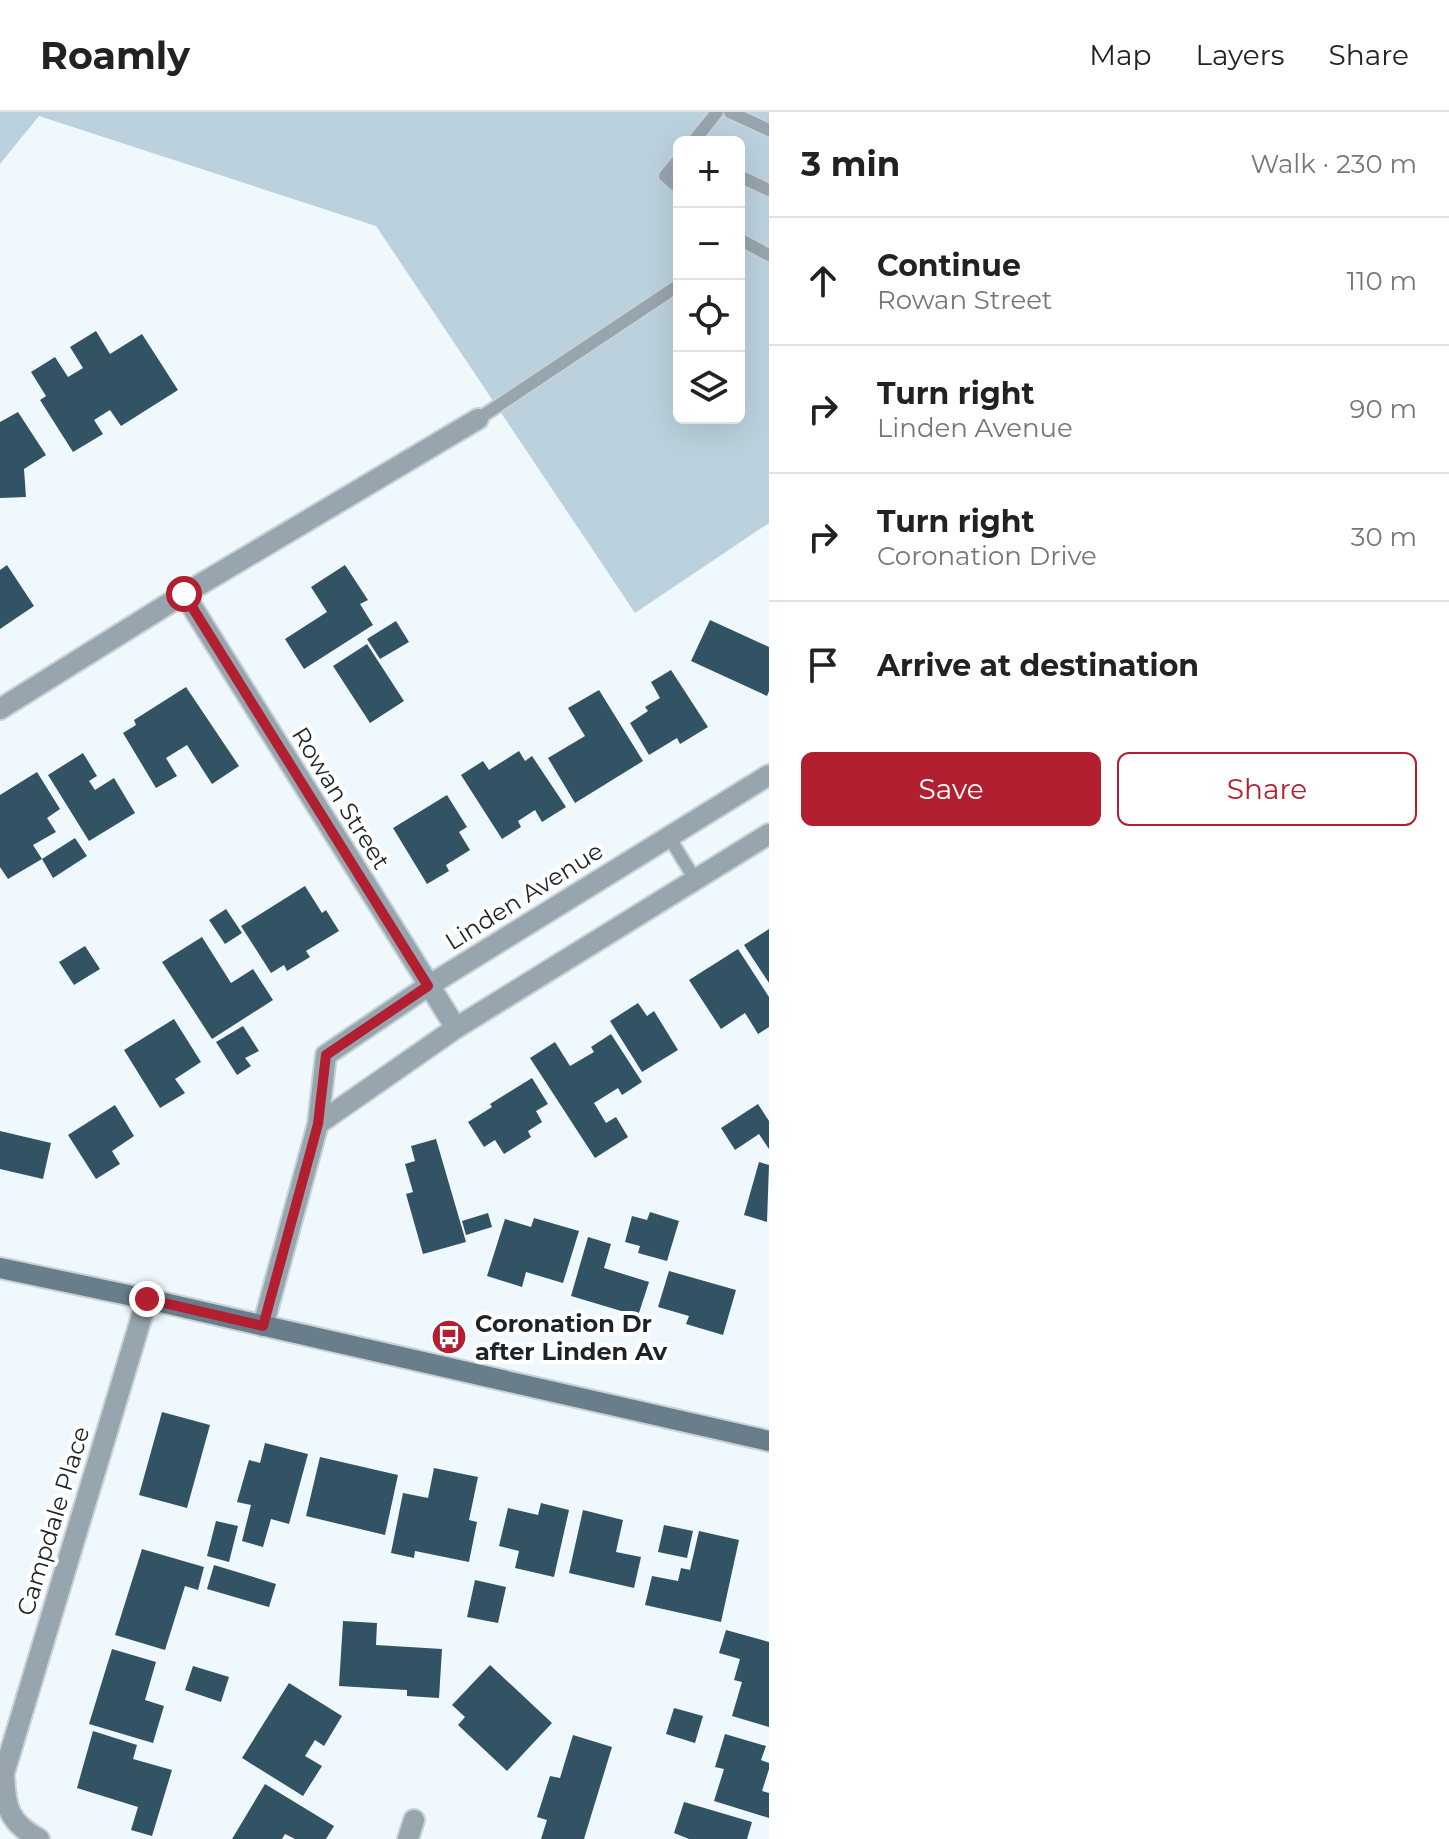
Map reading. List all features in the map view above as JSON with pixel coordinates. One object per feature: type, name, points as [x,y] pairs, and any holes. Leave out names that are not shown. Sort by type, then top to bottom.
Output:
[{"type":"main road","points":[[0,1268],[769,1441]]},
{"type":"street","points":[[0,709],[184,594],[478,419]]},
{"type":"street","name":"Rowan Street","points":[[184,594],[456,1028]]},
{"type":"street","name":"Linden Avenue","points":[[263,1326],[318,1124],[326,1055],[428,986],[769,775]]},
{"type":"street","points":[[318,1124],[456,1028],[769,834]]},
{"type":"street","name":"Campdale Place","points":[[39,1839],[24,1831],[11,1817],[5,1795],[4,1773],[147,1299]]},
{"type":"lane","points":[[698,136],[717,112]]},
{"type":"lane","points":[[730,112],[769,130]]},
{"type":"lane","points":[[673,166],[665,176],[673,183]]},
{"type":"lane","points":[[745,179],[769,190]]},
{"type":"lane","points":[[745,244],[769,255]]},
{"type":"lane","points":[[478,419],[673,289]]},
{"type":"lane","points":[[669,837],[696,881]]},
{"type":"shaded area","points":[[0,112],[769,112],[769,523],[635,613],[376,226],[39,116],[0,164]]},
{"type":"building","points":[[96,331],[110,354],[142,334],[178,390],[121,426],[110,410],[94,420],[103,434],[73,452],[40,400],[46,396],[31,372],[55,357],[68,377],[83,368],[70,347]]},
{"type":"building","points":[[18,412],[46,455],[24,469],[26,497],[0,498],[0,422]]},
{"type":"building","points":[[7,565],[34,606],[0,629],[0,570]]},
{"type":"building","points":[[345,565],[368,600],[360,604],[373,625],[304,669],[285,639],[327,612],[311,587]]},
{"type":"building","points":[[710,620],[769,647],[767,696],[691,661]]},
{"type":"building","points":[[396,621],[409,642],[380,659],[367,639]]},
{"type":"building","points":[[367,644],[404,701],[370,723],[333,666]]},
{"type":"building","points":[[671,670],[708,727],[680,744],[677,738],[649,755],[630,723],[648,711],[645,707],[660,698],[651,682]]},
{"type":"building","points":[[186,687],[239,766],[212,784],[187,745],[166,758],[177,776],[156,788],[123,733],[136,725],[134,720]]},
{"type":"building","points":[[599,690],[643,761],[575,803],[548,758],[585,736],[568,708]]},
{"type":"building","points":[[519,751],[525,761],[532,756],[566,807],[542,822],[535,810],[518,821],[521,827],[502,839],[461,775],[483,761],[489,770]]},
{"type":"building","points":[[83,753],[97,776],[89,781],[95,790],[114,778],[135,813],[89,841],[48,775]]},
{"type":"building","points":[[37,772],[60,809],[47,818],[56,832],[33,845],[42,859],[8,879],[0,867],[0,795]]},
{"type":"building","points":[[447,795],[467,827],[459,832],[470,850],[446,865],[449,871],[427,884],[393,828]]},
{"type":"building","points":[[75,838],[87,856],[53,878],[42,859]]},
{"type":"building","points":[[305,886],[322,913],[326,910],[339,931],[306,951],[310,957],[287,971],[284,965],[271,973],[241,926]]},
{"type":"building","points":[[226,909],[242,933],[225,944],[209,920]]},
{"type":"building","points":[[769,929],[769,983],[744,945]]},
{"type":"building","points":[[202,937],[231,983],[253,969],[273,1000],[212,1039],[162,962]]},
{"type":"building","points":[[85,946],[100,969],[74,985],[59,962]]},
{"type":"building","points":[[738,949],[769,997],[769,1027],[758,1034],[745,1013],[721,1029],[689,980]]},
{"type":"building","points":[[638,1003],[647,1016],[654,1011],[678,1050],[642,1072],[610,1021]]},
{"type":"building","points":[[174,1019],[201,1062],[175,1079],[185,1093],[160,1108],[124,1050]]},
{"type":"building","points":[[243,1026],[259,1051],[245,1058],[251,1066],[237,1075],[216,1042]]},
{"type":"building","points":[[611,1034],[642,1082],[622,1095],[618,1088],[594,1103],[606,1123],[616,1117],[628,1137],[595,1158],[530,1058],[555,1042],[570,1066],[594,1052],[591,1047]]},
{"type":"building","points":[[532,1078],[548,1104],[536,1111],[542,1122],[528,1131],[531,1137],[504,1154],[495,1140],[484,1147],[468,1122]]},
{"type":"building","points":[[758,1104],[769,1121],[769,1149],[759,1134],[735,1150],[721,1128]]},
{"type":"building","points":[[115,1105],[134,1136],[112,1151],[120,1164],[96,1179],[68,1135]]},
{"type":"building","points":[[0,1131],[51,1143],[43,1179],[0,1169]]},
{"type":"building","points":[[436,1139],[466,1242],[423,1254],[406,1194],[413,1192],[405,1164],[415,1161],[411,1146]]},
{"type":"building","points":[[759,1162],[769,1165],[767,1222],[744,1215]]},
{"type":"building","points":[[650,1212],[679,1221],[667,1261],[638,1253],[640,1246],[625,1242],[632,1216],[647,1220]]},
{"type":"building","points":[[488,1213],[492,1227],[466,1235],[462,1221]]},
{"type":"building","points":[[534,1218],[579,1231],[563,1283],[526,1272],[522,1287],[487,1276],[505,1219],[531,1227]]},
{"type":"building","points":[[588,1237],[611,1244],[604,1268],[649,1282],[638,1316],[571,1296]]},
{"type":"building","points":[[669,1271],[736,1290],[723,1335],[686,1324],[689,1316],[658,1307]]},
{"type":"building","points":[[162,1412],[210,1425],[187,1508],[139,1495]]},
{"type":"building","points":[[265,1443],[308,1454],[289,1524],[271,1519],[263,1547],[242,1541],[251,1505],[237,1502],[249,1460],[260,1463]]},
{"type":"building","points":[[320,1457],[398,1475],[385,1535],[306,1516]]},
{"type":"building","points":[[434,1468],[478,1477],[469,1520],[477,1522],[469,1562],[415,1551],[414,1558],[391,1553],[403,1493],[428,1498]]},
{"type":"building","points":[[541,1503],[569,1510],[554,1577],[515,1568],[519,1551],[499,1546],[508,1508],[538,1515]]},
{"type":"building","points":[[583,1510],[623,1520],[616,1552],[641,1557],[634,1588],[569,1573]]},
{"type":"building","points":[[216,1521],[238,1526],[229,1562],[207,1556]]},
{"type":"building","points":[[664,1525],[693,1531],[687,1558],[658,1552]]},
{"type":"building","points":[[699,1531],[739,1540],[721,1622],[645,1605],[652,1576],[678,1581],[681,1568],[690,1570]]},
{"type":"building","points":[[142,1549],[204,1567],[198,1590],[185,1586],[165,1650],[115,1635]]},
{"type":"building","points":[[214,1565],[276,1584],[269,1607],[207,1589]]},
{"type":"building","points":[[475,1580],[506,1587],[498,1623],[467,1617]]},
{"type":"building","points":[[343,1621],[377,1623],[376,1645],[442,1649],[439,1698],[407,1696],[407,1690],[339,1686]]},
{"type":"building","points":[[726,1630],[769,1642],[769,1727],[732,1716],[742,1682],[734,1680],[740,1659],[719,1653]]},
{"type":"building","points":[[112,1649],[156,1662],[145,1700],[164,1706],[153,1743],[89,1724]]},
{"type":"building","points":[[490,1665],[552,1723],[507,1771],[458,1725],[465,1717],[452,1705]]},
{"type":"building","points":[[193,1666],[229,1677],[221,1702],[185,1690]]},
{"type":"building","points":[[289,1683],[342,1716],[324,1746],[315,1740],[305,1756],[322,1766],[303,1796],[242,1758]]},
{"type":"building","points":[[674,1708],[703,1716],[695,1743],[666,1734]]},
{"type":"building","points":[[93,1731],[137,1745],[133,1759],[172,1770],[152,1836],[131,1830],[138,1807],[77,1788]]},
{"type":"building","points":[[725,1734],[766,1746],[761,1760],[769,1763],[769,1769],[762,1791],[769,1793],[769,1818],[714,1801],[724,1769],[715,1767]]},
{"type":"building","points":[[573,1735],[612,1747],[584,1839],[541,1839],[547,1820],[537,1817],[550,1776],[560,1778]]},
{"type":"building","points":[[265,1784],[334,1826],[326,1839],[295,1839],[285,1834],[282,1839],[232,1839]]},
{"type":"building","points":[[684,1802],[752,1822],[747,1839],[689,1839],[674,1833]]},
{"type":"place","name":"Coronation Dr after Linden Av","points":[[449,1337]]},
{"type":"route","points":[[147,1299],[263,1326],[318,1124],[326,1055],[428,986],[184,594]]}]
